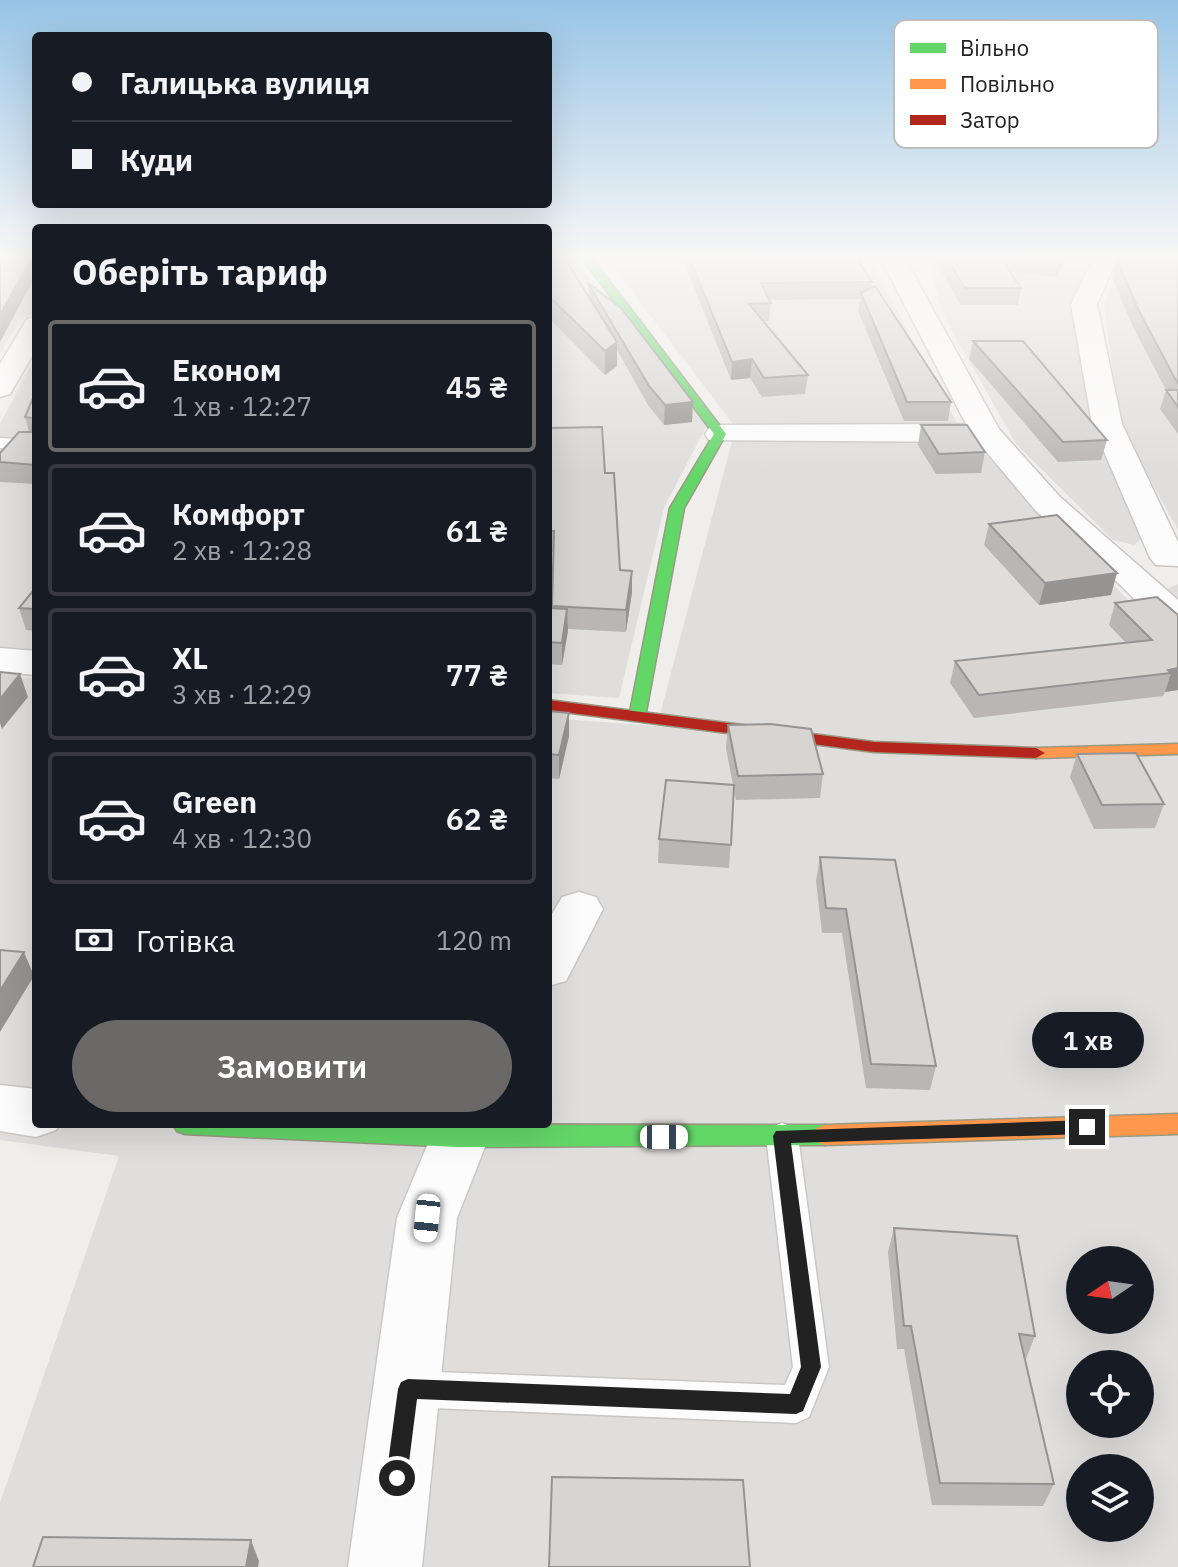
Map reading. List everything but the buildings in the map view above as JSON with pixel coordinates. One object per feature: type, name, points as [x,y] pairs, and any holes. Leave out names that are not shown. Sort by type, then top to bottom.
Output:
[{"type":"street","points":[[641,330],[720,434]]},
{"type":"street","points":[[931,330],[986,433],[1048,504],[1128,572],[1178,621]]},
{"type":"street","points":[[1089,330],[1107,424],[1173,558],[1128,572]]},
{"type":"street","points":[[0,388],[32,332]]},
{"type":"street","points":[[720,434],[986,433]]},
{"type":"street","points":[[638,712],[677,508],[720,434]]},
{"type":"street","points":[[0,660],[32,663]]},
{"type":"street","points":[[552,705],[638,712],[832,742],[967,752],[1178,749]]},
{"type":"street","points":[[552,960],[579,909]]},
{"type":"street","points":[[0,1108],[32,1112]]},
{"type":"street","points":[[343,1128],[782,1136],[1178,1124]]},
{"type":"street","points":[[385,1567],[427,1218],[462,1131]]},
{"type":"lane","points":[[0,443],[32,445]]},
{"type":"lane","points":[[408,1389],[796,1404],[811,1367],[782,1136]]},
{"type":"shaded area","points":[[0,330],[14,330],[0,354]]},
{"type":"shaded area","points":[[552,330],[632,330],[708,423],[664,508],[619,698],[552,693]]},
{"type":"shaded area","points":[[662,330],[907,330],[959,427],[733,424]]},
{"type":"shaded area","points":[[952,330],[1076,330],[1094,421],[1145,536],[1134,545],[1113,540],[1016,444]]},
{"type":"shaded area","points":[[1107,330],[1178,330],[1178,530],[1120,424]]},
{"type":"shaded area","points":[[32,364],[32,652],[0,649],[0,424]]},
{"type":"shaded area","points":[[970,439],[1133,605],[1178,584],[1178,1567],[0,1567],[0,1503],[119,1156],[0,1140],[0,676],[32,678],[32,1128],[552,1128],[552,718],[657,726],[732,441]]},
{"type":"traffic: fast","points":[[638,712],[677,508],[720,434],[641,330]]},
{"type":"traffic: fast","points":[[269,1128],[458,1137],[825,1135]]},
{"type":"traffic: slow","points":[[1036,753],[1178,749]]},
{"type":"traffic: slow","points":[[825,1135],[1178,1124]]},
{"type":"traffic: jam","points":[[552,706],[874,747],[1036,753]]},
{"type":"route","points":[[397,1478],[408,1389],[796,1404],[811,1367],[782,1136],[1087,1127]]}]
